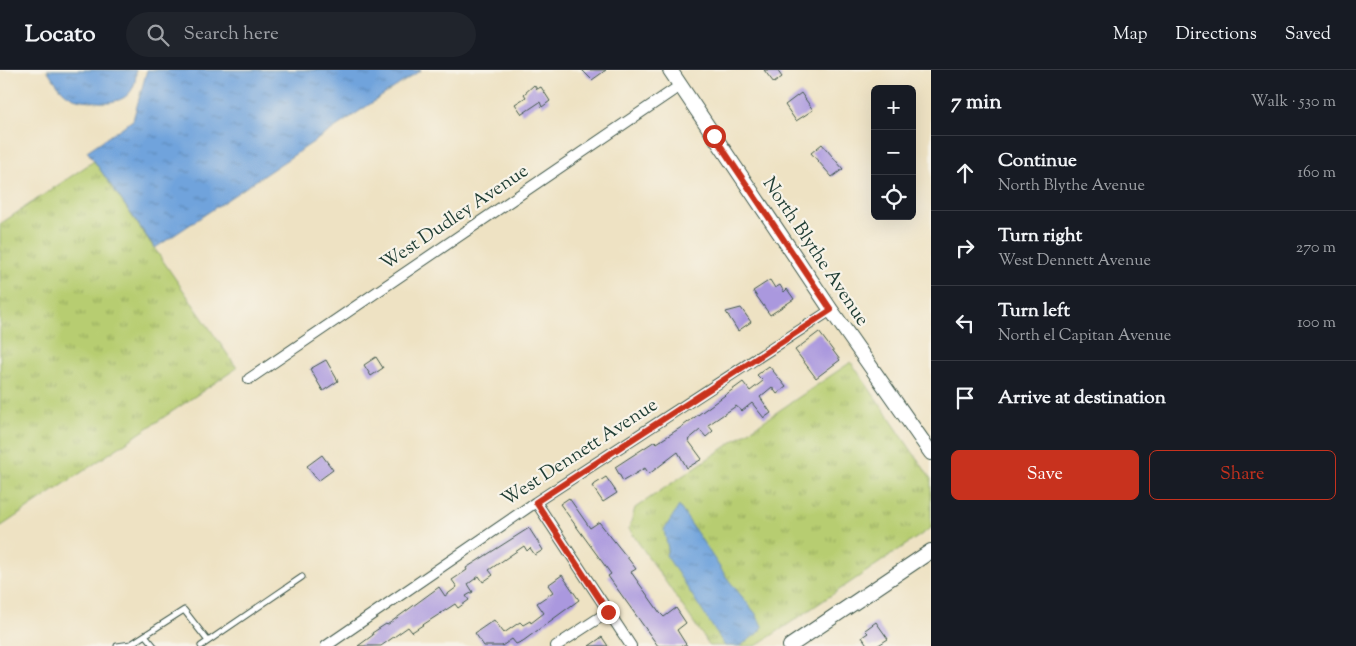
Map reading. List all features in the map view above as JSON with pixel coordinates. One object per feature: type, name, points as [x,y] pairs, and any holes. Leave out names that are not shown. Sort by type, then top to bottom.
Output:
[{"type":"street","name":"North Blythe Avenue","points":[[670,70],[831,310],[931,452]]},
{"type":"street","name":"West Dudley Avenue","points":[[249,379],[680,86]]},
{"type":"street","name":"West Dennett Avenue","points":[[326,646],[536,502],[831,310]]},
{"type":"street","points":[[536,502],[631,646]]},
{"type":"street","points":[[790,646],[931,551]]},
{"type":"street","points":[[556,646],[608,612]]},
{"type":"lane","points":[[201,646],[302,577]]},
{"type":"lane","points":[[118,646],[131,644],[184,610],[208,641]]},
{"type":"lane","points":[[145,635],[154,646]]},
{"type":"green space","points":[[94,161],[237,368],[0,527],[0,224]]},
{"type":"green space","points":[[851,362],[931,479],[931,528],[756,646],[710,646],[629,529],[635,508]]},
{"type":"water","points":[[47,70],[136,70],[133,88],[128,94],[116,101],[99,102],[77,99],[66,94]]},
{"type":"water","points":[[147,70],[421,70],[155,248],[87,151],[133,120]]},
{"type":"water","points":[[679,506],[727,578],[756,614],[762,626],[761,631],[740,646],[725,646],[666,555],[668,549],[664,530]]},
{"type":"building","points":[[582,70],[606,70],[592,80]]},
{"type":"building","points":[[764,70],[777,70],[782,77],[774,83]]},
{"type":"building","points":[[534,85],[537,89],[541,87],[550,101],[542,107],[540,102],[522,114],[515,104],[526,97],[524,94]]},
{"type":"building","points":[[801,93],[813,110],[796,121],[785,105]]},
{"type":"building","points":[[822,144],[843,169],[832,177],[811,153]]},
{"type":"building","points":[[770,280],[775,288],[780,285],[784,292],[787,289],[794,299],[770,315],[753,291]]},
{"type":"building","points":[[741,308],[751,322],[738,331],[726,312]]},
{"type":"building","points":[[819,332],[840,360],[816,378],[795,350]]},
{"type":"building","points":[[376,357],[383,368],[371,376],[364,365]]},
{"type":"building","points":[[326,360],[338,381],[323,391],[310,369]]},
{"type":"building","points":[[769,366],[786,387],[777,394],[772,387],[760,397],[771,413],[764,418],[752,403],[742,411],[736,406],[708,425],[713,431],[706,437],[700,430],[688,440],[702,459],[687,468],[678,452],[649,474],[645,468],[623,481],[615,467],[655,441],[657,443],[680,428],[743,382],[750,391],[763,381],[757,375]]},
{"type":"building","points":[[322,455],[333,470],[318,481],[307,466]]},
{"type":"building","points":[[606,477],[617,493],[603,502],[592,486]]},
{"type":"building","points":[[569,498],[590,528],[599,522],[630,561],[636,569],[631,572],[660,613],[664,617],[676,608],[686,623],[677,630],[687,646],[658,646],[608,576],[611,574],[560,504]]},
{"type":"building","points":[[529,528],[543,550],[535,555],[530,548],[527,551],[524,546],[489,570],[493,575],[483,582],[479,576],[468,584],[473,592],[466,596],[469,600],[458,608],[455,604],[412,632],[408,627],[381,646],[358,646],[373,635],[372,633],[387,625],[439,587],[445,596],[457,587],[452,580],[467,570],[466,568]]},
{"type":"building","points":[[562,575],[579,600],[523,641],[516,644],[512,639],[502,646],[484,646],[475,633],[494,620],[504,633],[520,622],[523,625],[530,621],[531,623],[544,613],[537,603],[553,592],[548,585]]},
{"type":"building","points":[[876,622],[888,639],[877,646],[868,646],[862,637],[868,633],[865,630]]},
{"type":"building","points":[[602,637],[608,646],[589,646]]},
{"type":"route","points":[[608,612],[536,502],[831,310],[714,136]]}]
